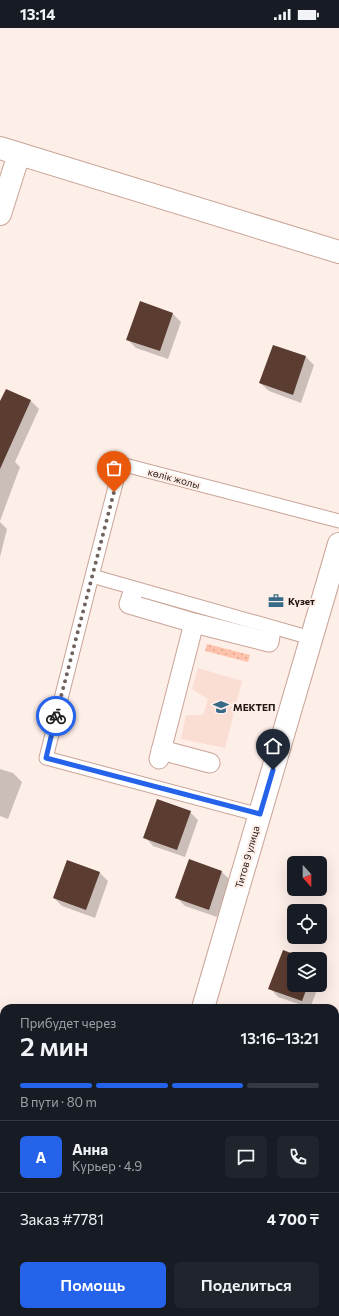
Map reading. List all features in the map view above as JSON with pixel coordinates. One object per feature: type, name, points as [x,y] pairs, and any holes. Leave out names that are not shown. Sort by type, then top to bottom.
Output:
[{"type":"street","points":[[0,214],[9,151],[339,252]]},
{"type":"street","name":"Титов 9 улица","points":[[204,1004],[339,544]]},
{"type":"street","points":[[132,595],[129,604],[194,623],[269,642],[270,636]]},
{"type":"street","points":[[194,623],[160,755],[210,763]]},
{"type":"lane","name":"көлік жолы","points":[[260,814],[46,758],[121,464],[339,521]]},
{"type":"lane","points":[[92,576],[311,638]]},
{"type":"shaded area","points":[[207,644],[250,655],[248,662],[205,651]]},
{"type":"shaded area","name":"МЕКТЕП","points":[[198,668],[242,681],[225,748],[181,739],[186,715],[203,715],[208,699],[192,689]]},
{"type":"building","points":[[140,301],[173,313],[160,351],[126,340]]},
{"type":"building","points":[[273,345],[306,356],[293,395],[259,383]]},
{"type":"building","points":[[6,389],[31,400],[0,469],[0,401]]},
{"type":"building","points":[[157,799],[191,811],[177,850],[143,838]]},
{"type":"building","points":[[189,859],[222,871],[209,910],[175,898]]},
{"type":"building","points":[[67,860],[100,872],[86,910],[53,898]]},
{"type":"building","points":[[283,950],[288,952],[287,952],[287,992],[305,992],[302,1001],[268,989]]},
{"type":"way so far","points":[[56,716],[114,492]]},
{"type":"place","name":"Күзет","points":[[276,601]]},
{"type":"place","name":"МЕКТЕП","points":[[221,707]]},
{"type":"route","points":[[56,716],[46,758],[260,814],[273,770]]}]
